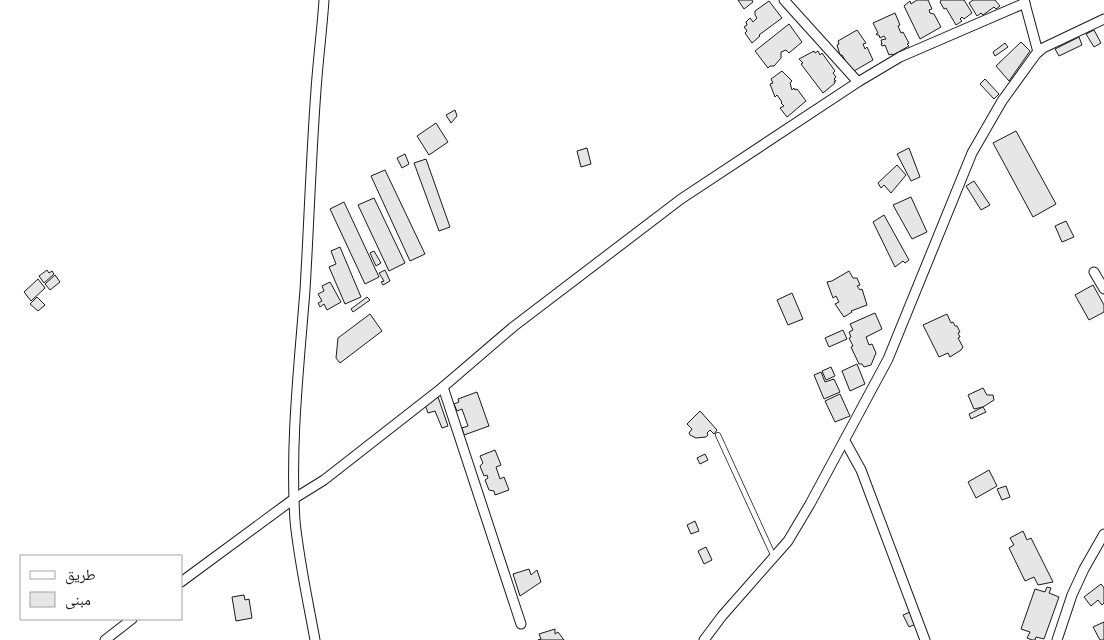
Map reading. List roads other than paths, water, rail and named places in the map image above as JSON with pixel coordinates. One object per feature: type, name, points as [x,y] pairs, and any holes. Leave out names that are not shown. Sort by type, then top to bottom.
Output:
[{"type":"street","points":[[315,640],[300,558],[294,498],[294,426],[305,292],[306,250],[310,219],[316,90],[324,0]]},
{"type":"street","points":[[784,0],[858,82]]},
{"type":"street","points":[[182,581],[294,498],[324,480],[443,387],[513,327],[681,199],[858,82],[900,57],[1024,2],[1038,52]]},
{"type":"street","points":[[704,640],[722,616],[788,541],[845,441],[888,359],[972,153],[1002,101],[1038,52],[1104,19]]},
{"type":"street","points":[[1094,272],[1104,289]]},
{"type":"street","points":[[443,387],[521,624]]},
{"type":"street","points":[[845,441],[862,470],[925,640]]},
{"type":"street","points":[[1057,640],[1072,595],[1104,534]]},
{"type":"street","points":[[105,640],[131,620]]},
{"type":"lane","points":[[718,435],[775,558]]}]
